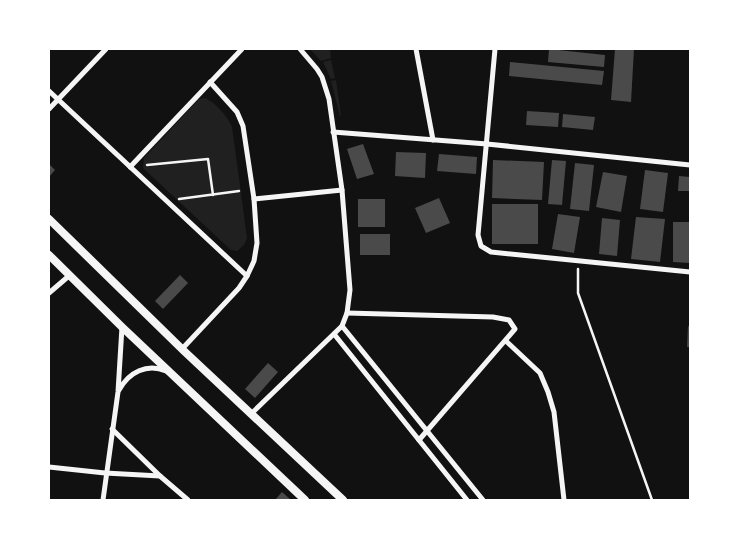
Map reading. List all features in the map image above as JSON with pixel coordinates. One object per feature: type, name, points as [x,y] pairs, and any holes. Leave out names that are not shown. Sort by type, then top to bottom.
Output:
[{"type":"main road","points":[[49,219],[182,349],[343,500]]},
{"type":"main road","points":[[49,255],[170,373],[305,500]]},
{"type":"street","points":[[49,109],[106,49]]},
{"type":"street","points":[[130,167],[242,49]]},
{"type":"street","points":[[251,414],[342,326],[347,313],[350,290],[342,190],[329,98],[322,77],[300,49]]},
{"type":"street","points":[[416,49],[434,140]]},
{"type":"street","points":[[495,49],[478,235],[481,246],[491,252],[690,272]]},
{"type":"street","points":[[182,349],[239,288],[254,261],[257,243],[254,199],[243,126],[237,112],[210,82]]},
{"type":"street","points":[[49,91],[247,276]]},
{"type":"street","points":[[333,132],[487,144],[690,165]]},
{"type":"street","points":[[254,199],[342,190]]},
{"type":"street","points":[[49,293],[70,274]]},
{"type":"street","points":[[347,313],[493,317],[509,320],[516,329],[420,440]]},
{"type":"street","points":[[342,326],[483,500]]},
{"type":"street","points":[[103,500],[105,473],[118,392],[122,327]]},
{"type":"street","points":[[334,334],[467,500]]},
{"type":"street","points":[[506,341],[540,373],[548,392],[554,412],[564,500]]},
{"type":"street","points":[[118,392],[130,375],[139,370],[155,368],[170,373]]},
{"type":"street","points":[[112,430],[188,500]]},
{"type":"street","points":[[49,467],[160,476]]},
{"type":"path","points":[[148,165],[208,159],[213,195]]},
{"type":"path","points":[[179,199],[239,191]]},
{"type":"path","points":[[578,260],[578,293],[652,500]]},
{"type":"shaded area","points":[[310,49],[330,49],[331,58],[321,61]]},
{"type":"shaded area","points":[[331,60],[335,78],[331,79],[323,62]]},
{"type":"shaded area","points":[[336,80],[341,116],[331,81]]},
{"type":"shaded area","points":[[205,98],[221,110],[232,127],[247,238],[244,245],[237,251],[231,250],[143,168],[144,158],[199,99]]},
{"type":"building","points":[[549,49],[605,55],[604,67],[548,62]]},
{"type":"building","points":[[615,49],[634,49],[631,102],[611,100]]},
{"type":"building","points":[[510,62],[604,71],[602,85],[509,76]]},
{"type":"building","points":[[527,111],[559,113],[558,127],[526,125]]},
{"type":"building","points":[[563,114],[595,117],[593,130],[562,127]]},
{"type":"building","points":[[363,144],[374,174],[357,179],[347,149]]},
{"type":"building","points":[[396,152],[426,153],[425,178],[395,176]]},
{"type":"building","points":[[439,154],[477,157],[476,174],[437,171]]},
{"type":"building","points":[[493,160],[544,162],[542,200],[492,198]]},
{"type":"building","points":[[552,160],[566,161],[562,205],[548,204]]},
{"type":"building","points":[[575,163],[594,165],[589,211],[570,209]]},
{"type":"building","points":[[49,164],[55,170],[49,177]]},
{"type":"building","points":[[645,170],[668,173],[663,212],[640,209]]},
{"type":"building","points":[[603,172],[627,176],[621,212],[596,207]]},
{"type":"building","points":[[679,176],[690,177],[690,191],[678,191]]},
{"type":"building","points":[[439,198],[450,223],[426,233],[415,208]]},
{"type":"building","points":[[358,199],[385,199],[385,227],[358,227]]},
{"type":"building","points":[[492,204],[538,204],[538,244],[492,244]]},
{"type":"building","points":[[558,214],[580,217],[574,253],[552,249]]},
{"type":"building","points":[[636,217],[665,219],[660,262],[631,259]]},
{"type":"building","points":[[602,218],[620,220],[617,256],[599,254]]},
{"type":"building","points":[[673,222],[690,222],[690,263],[673,262]]},
{"type":"building","points":[[360,234],[390,234],[390,255],[360,255]]},
{"type":"building","points":[[180,275],[188,283],[163,309],[155,301]]},
{"type":"building","points":[[688,326],[690,327],[690,347],[687,347]]},
{"type":"building","points":[[268,363],[278,372],[255,398],[245,389]]},
{"type":"building","points":[[282,492],[291,500],[275,500]]}]
